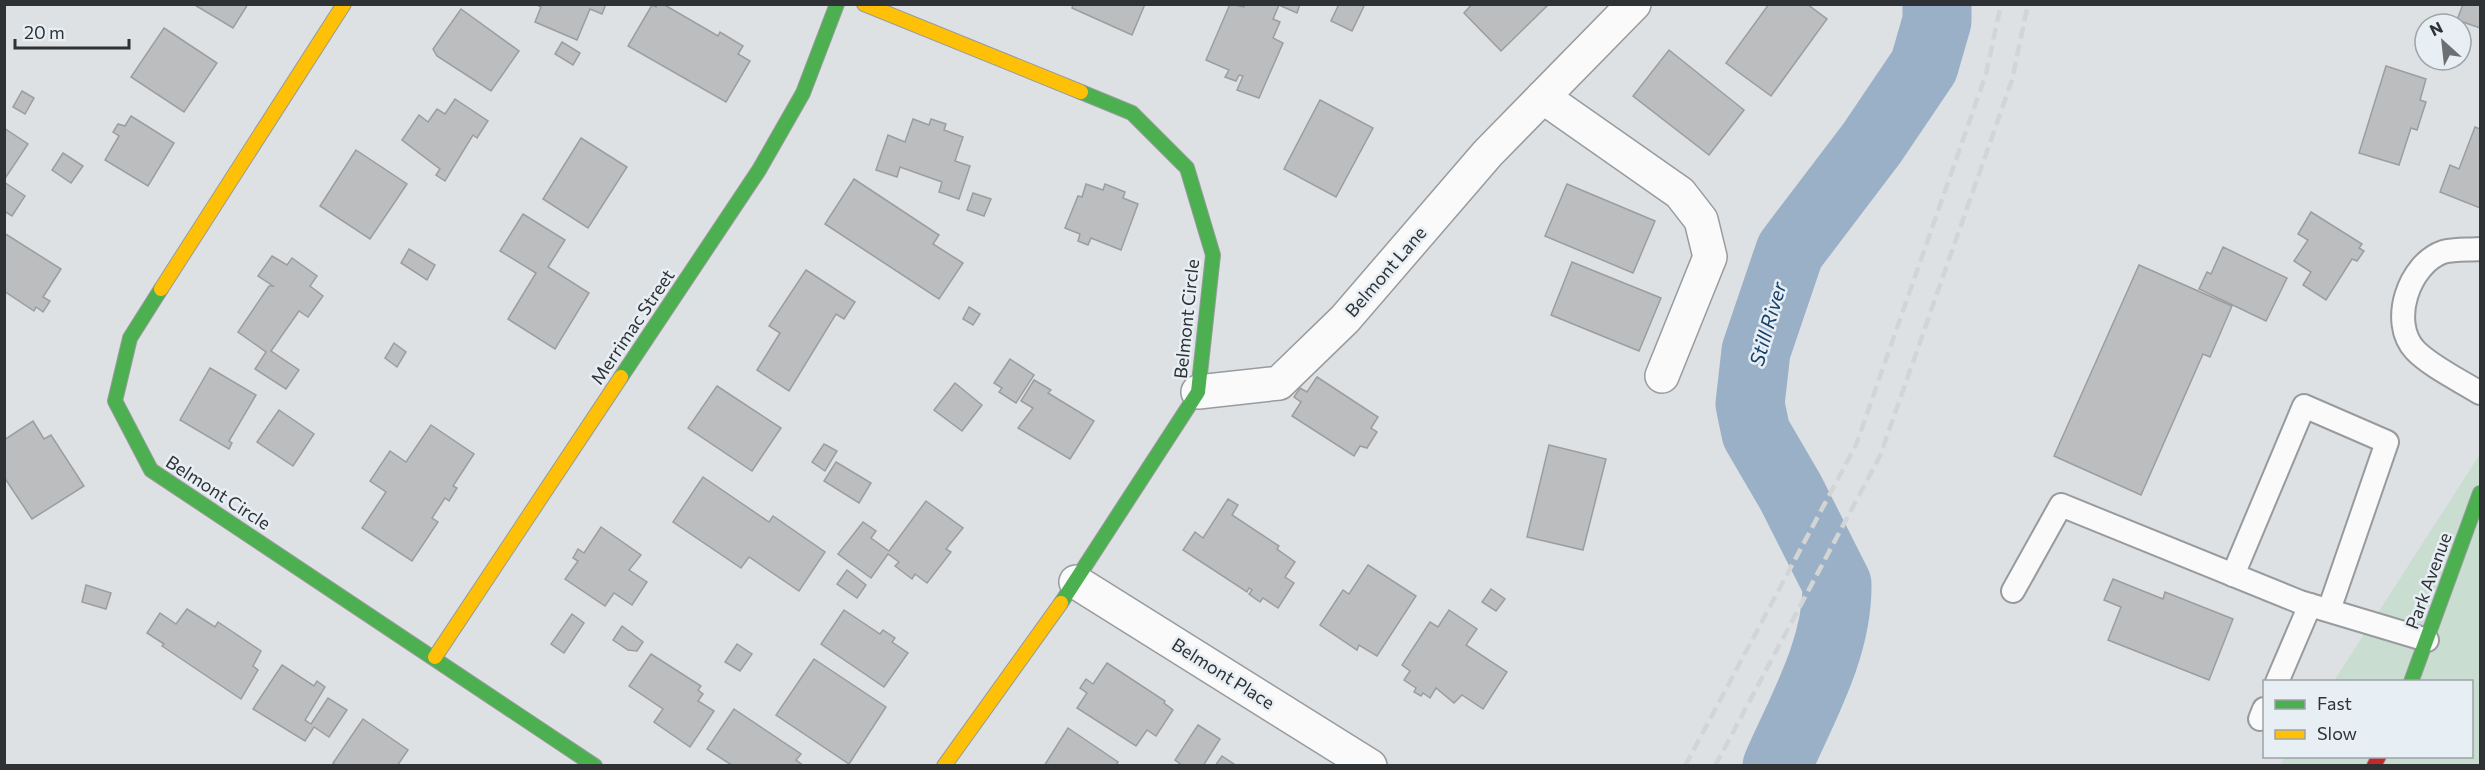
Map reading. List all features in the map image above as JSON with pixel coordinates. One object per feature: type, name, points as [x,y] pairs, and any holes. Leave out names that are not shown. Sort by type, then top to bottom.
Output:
[{"type":"street","name":"Belmont Circle","points":[[344,4],[130,338],[115,401],[151,470],[595,765]]},
{"type":"street","name":"Merrimac Street","points":[[435,657],[759,170],[803,93],[837,4]]},
{"type":"street","name":"Belmont Circle","points":[[864,4],[1132,113],[1187,168],[1213,255],[1198,392],[1076,582],[944,765]]},
{"type":"street","name":"Belmont Lane","points":[[1198,392],[1279,383],[1345,319],[1488,153],[1634,4]]},
{"type":"street","points":[[1543,97],[1680,194],[1701,220],[1710,258],[1662,376]]},
{"type":"street","name":"Park Avenue","points":[[2410,680],[2481,493]]},
{"type":"street","name":"Belmont Place","points":[[1076,582],[1370,765]]},
{"type":"lane","points":[[2481,249],[2444,252],[2430,260],[2418,273],[2406,296],[2402,315],[2404,334],[2415,350],[2481,393]]},
{"type":"lane","points":[[2233,574],[2304,406],[2387,442],[2320,608],[2278,680]]},
{"type":"lane","points":[[2013,591],[2061,505],[2320,608],[2427,640]]},
{"type":"green space","points":[[2480,454],[2480,765],[2280,766],[2284,758],[2473,758],[2473,680],[2335,680]]},
{"type":"building","points":[[193,4],[248,4],[233,28]]},
{"type":"building","points":[[535,4],[606,4],[602,14],[590,9],[577,40],[535,22],[541,7]]},
{"type":"building","points":[[657,4],[663,4],[718,36],[720,32],[743,46],[738,54],[750,61],[726,102],[628,46],[652,5],[656,7]]},
{"type":"building","points":[[1073,4],[1145,4],[1132,35],[1072,8]]},
{"type":"building","points":[[1230,4],[1244,7],[1245,4],[1300,4],[1297,13],[1279,5],[1273,19],[1280,22],[1273,38],[1283,43],[1259,98],[1237,90],[1243,76],[1239,75],[1236,81],[1225,77],[1229,70],[1206,60]]},
{"type":"building","points":[[1339,4],[1365,4],[1352,31],[1331,21]]},
{"type":"building","points":[[1472,4],[1549,4],[1501,51],[1464,13]]},
{"type":"building","points":[[1769,4],[1807,4],[1827,19],[1771,96],[1726,63]]},
{"type":"building","points":[[2463,4],[2480,4],[2480,28],[2473,26],[2473,12],[2460,12]]},
{"type":"building","points":[[461,9],[519,51],[491,91],[437,56],[433,49]]},
{"type":"building","points":[[164,28],[217,63],[184,112],[131,77]]},
{"type":"building","points":[[562,42],[580,53],[573,65],[555,54]]},
{"type":"building","points":[[1669,50],[1744,110],[1709,155],[1633,96]]},
{"type":"building","points":[[2386,66],[2426,79],[2420,100],[2426,102],[2417,130],[2411,128],[2399,165],[2359,153]]},
{"type":"building","points":[[22,91],[34,98],[25,114],[13,107]]},
{"type":"building","points":[[455,99],[488,121],[477,138],[473,135],[445,181],[436,175],[440,169],[402,140],[419,115],[428,122],[437,109],[445,114]]},
{"type":"building","points":[[1320,100],[1373,128],[1336,197],[1284,169]]},
{"type":"building","points":[[131,116],[174,143],[148,186],[105,160],[119,136],[113,132],[118,124],[125,126]]},
{"type":"building","points":[[913,119],[929,125],[931,119],[946,124],[944,130],[963,137],[955,161],[970,166],[959,199],[939,192],[942,182],[900,167],[897,177],[876,170],[888,135],[905,142]]},
{"type":"building","points":[[2475,127],[2480,129],[2480,208],[2440,192],[2450,165],[2459,169]]},
{"type":"building","points":[[4,128],[28,144],[4,180]]},
{"type":"building","points":[[581,138],[627,167],[588,228],[543,199]]},
{"type":"building","points":[[356,150],[407,184],[370,239],[320,206]]},
{"type":"building","points":[[63,153],[83,166],[71,183],[52,170]]},
{"type":"building","points":[[854,179],[939,235],[933,244],[963,263],[939,299],[825,224]]},
{"type":"building","points":[[4,182],[25,196],[12,216],[4,211]]},
{"type":"building","points":[[1086,184],[1103,190],[1105,184],[1125,192],[1123,198],[1138,204],[1121,250],[1091,238],[1088,245],[1078,241],[1080,234],[1065,228],[1078,196],[1082,197]]},
{"type":"building","points":[[1567,184],[1655,221],[1633,273],[1545,236]]},
{"type":"building","points":[[973,193],[991,199],[984,216],[967,210]]},
{"type":"building","points":[[2311,212],[2362,244],[2359,248],[2364,251],[2357,261],[2352,259],[2326,300],[2303,285],[2311,272],[2294,261],[2308,240],[2298,234]]},
{"type":"building","points":[[523,214],[565,240],[548,267],[589,293],[555,349],[508,319],[536,273],[500,251]]},
{"type":"building","points":[[4,233],[61,269],[43,297],[50,301],[43,312],[36,307],[34,311],[4,291]]},
{"type":"building","points":[[2223,247],[2287,278],[2266,321],[2199,289],[2207,272],[2211,274]]},
{"type":"building","points":[[409,249],[435,265],[427,280],[401,263]]},
{"type":"building","points":[[272,256],[287,265],[292,258],[317,276],[310,286],[323,296],[308,317],[299,311],[271,351],[299,370],[286,389],[255,369],[266,352],[238,332],[269,286],[273,286],[258,276]]},
{"type":"building","points":[[1572,262],[1661,298],[1639,351],[1551,315]]},
{"type":"building","points":[[2139,265],[2232,306],[2210,357],[2203,354],[2141,495],[2054,456]]},
{"type":"building","points":[[806,270],[855,302],[844,319],[836,314],[789,391],[757,370],[780,333],[769,326]]},
{"type":"building","points":[[969,307],[980,314],[973,325],[963,319]]},
{"type":"building","points":[[394,343],[406,352],[397,367],[385,358]]},
{"type":"building","points":[[1010,359],[1034,375],[1016,403],[999,392],[1002,388],[994,383]]},
{"type":"building","points":[[210,368],[256,395],[229,441],[232,443],[229,449],[180,420]]},
{"type":"building","points":[[1317,377],[1378,417],[1371,428],[1377,432],[1367,448],[1360,446],[1354,456],[1292,416],[1301,402],[1294,397],[1300,388],[1307,392]]},
{"type":"building","points":[[1034,380],[1051,390],[1048,393],[1094,421],[1070,459],[1018,428],[1033,408],[1021,401]]},
{"type":"building","points":[[955,383],[982,405],[962,431],[934,410]]},
{"type":"building","points":[[717,386],[781,428],[752,471],[688,428]]},
{"type":"building","points":[[279,410],[314,434],[293,466],[257,442]]},
{"type":"building","points":[[33,421],[44,439],[51,435],[84,486],[32,519],[4,477],[4,440]]},
{"type":"building","points":[[431,425],[474,454],[453,486],[457,488],[449,501],[445,498],[432,518],[438,522],[412,561],[362,528],[386,492],[370,481],[390,451],[406,462]]},
{"type":"building","points":[[824,444],[837,451],[825,471],[812,462]]},
{"type":"building","points":[[1549,445],[1606,459],[1583,550],[1527,537]]},
{"type":"building","points":[[836,462],[871,483],[859,503],[824,481]]},
{"type":"building","points":[[703,477],[769,522],[773,516],[825,552],[799,591],[749,557],[741,568],[673,522]]},
{"type":"building","points":[[1228,499],[1238,505],[1232,515],[1279,546],[1277,549],[1295,562],[1285,577],[1294,583],[1278,608],[1263,598],[1260,602],[1249,594],[1252,590],[1249,588],[1247,592],[1183,550],[1195,532],[1203,538]]},
{"type":"building","points":[[926,501],[963,528],[946,549],[951,552],[927,583],[915,574],[912,579],[895,566],[899,562],[888,554],[871,578],[838,554],[863,522],[876,531],[871,538],[889,551]]},
{"type":"building","points":[[601,527],[641,555],[629,570],[647,582],[632,605],[614,593],[605,606],[565,579],[578,561],[573,558],[578,549],[584,553]]},
{"type":"building","points":[[1368,565],[1416,596],[1377,656],[1359,645],[1357,650],[1320,625],[1343,590],[1349,594]]},
{"type":"building","points":[[847,570],[866,585],[857,598],[837,584]]},
{"type":"building","points":[[2113,579],[2163,599],[2165,592],[2233,619],[2209,680],[2108,640],[2121,607],[2104,600]]},
{"type":"building","points":[[86,585],[111,593],[106,609],[82,602]]},
{"type":"building","points":[[1491,589],[1505,599],[1496,611],[1482,602]]},
{"type":"building","points":[[187,609],[215,627],[218,622],[261,651],[253,666],[258,670],[241,699],[162,646],[164,644],[147,633],[160,613],[176,624]]},
{"type":"building","points":[[844,610],[880,634],[883,630],[895,638],[892,642],[908,653],[884,687],[821,644]]},
{"type":"building","points":[[1449,610],[1477,629],[1466,645],[1507,672],[1483,709],[1462,695],[1454,703],[1436,688],[1430,698],[1423,693],[1421,696],[1414,692],[1416,688],[1404,680],[1410,671],[1402,665],[1430,622],[1438,627]]},
{"type":"building","points":[[572,614],[584,623],[564,653],[551,644]]},
{"type":"building","points":[[622,626],[643,642],[637,651],[628,650],[613,640]]},
{"type":"building","points":[[737,644],[752,654],[740,671],[725,662]]},
{"type":"building","points":[[651,654],[701,686],[698,690],[703,694],[698,701],[714,711],[690,747],[654,722],[663,709],[629,686]]},
{"type":"building","points":[[814,659],[886,707],[849,764],[776,715]]},
{"type":"building","points":[[1107,663],[1165,701],[1164,703],[1173,710],[1156,736],[1147,730],[1136,746],[1077,708],[1087,693],[1080,688],[1086,679],[1093,684]]},
{"type":"building","points":[[282,665],[314,686],[317,681],[325,687],[305,720],[311,724],[328,698],[347,710],[329,737],[314,727],[305,741],[253,709]]},
{"type":"building","points":[[734,709],[801,754],[796,760],[804,766],[733,766],[707,749]]},
{"type":"building","points":[[363,719],[408,750],[397,766],[337,766],[333,763]]},
{"type":"building","points":[[1198,725],[1220,739],[1203,766],[1183,766],[1175,760]]},
{"type":"building","points":[[1068,728],[1118,762],[1116,766],[1044,766]]},
{"type":"building","points":[[1222,756],[1237,766],[1215,766]]},
{"type":"waterway","name":"Still River","points":[[1777,766],[1825,655],[1836,608],[1837,584],[1791,493],[1756,433],[1750,404],[1756,351],[1790,251],[1872,143],[1924,66],[1937,21],[1937,4]]},
{"type":"railway","points":[[1685,766],[1856,445],[1986,74],[2001,4]]},
{"type":"railway","points":[[1715,766],[1880,456],[2012,80],[2028,4]]},
{"type":"traffic: fast","points":[[621,377],[759,170],[803,93],[837,4]]},
{"type":"traffic: fast","points":[[1061,603],[1198,392],[1213,255],[1187,168],[1132,113],[1081,92]]},
{"type":"traffic: fast","points":[[161,289],[130,338],[115,401],[151,470],[595,766]]},
{"type":"traffic: fast","points":[[2412,680],[2480,493]]},
{"type":"traffic: slow","points":[[161,289],[344,4]]},
{"type":"traffic: slow","points":[[864,4],[1081,92]]},
{"type":"traffic: slow","points":[[435,657],[621,377]]},
{"type":"traffic: slow","points":[[944,766],[1061,603]]},
{"type":"traffic: jam","points":[[2374,766],[2378,758]]}]
